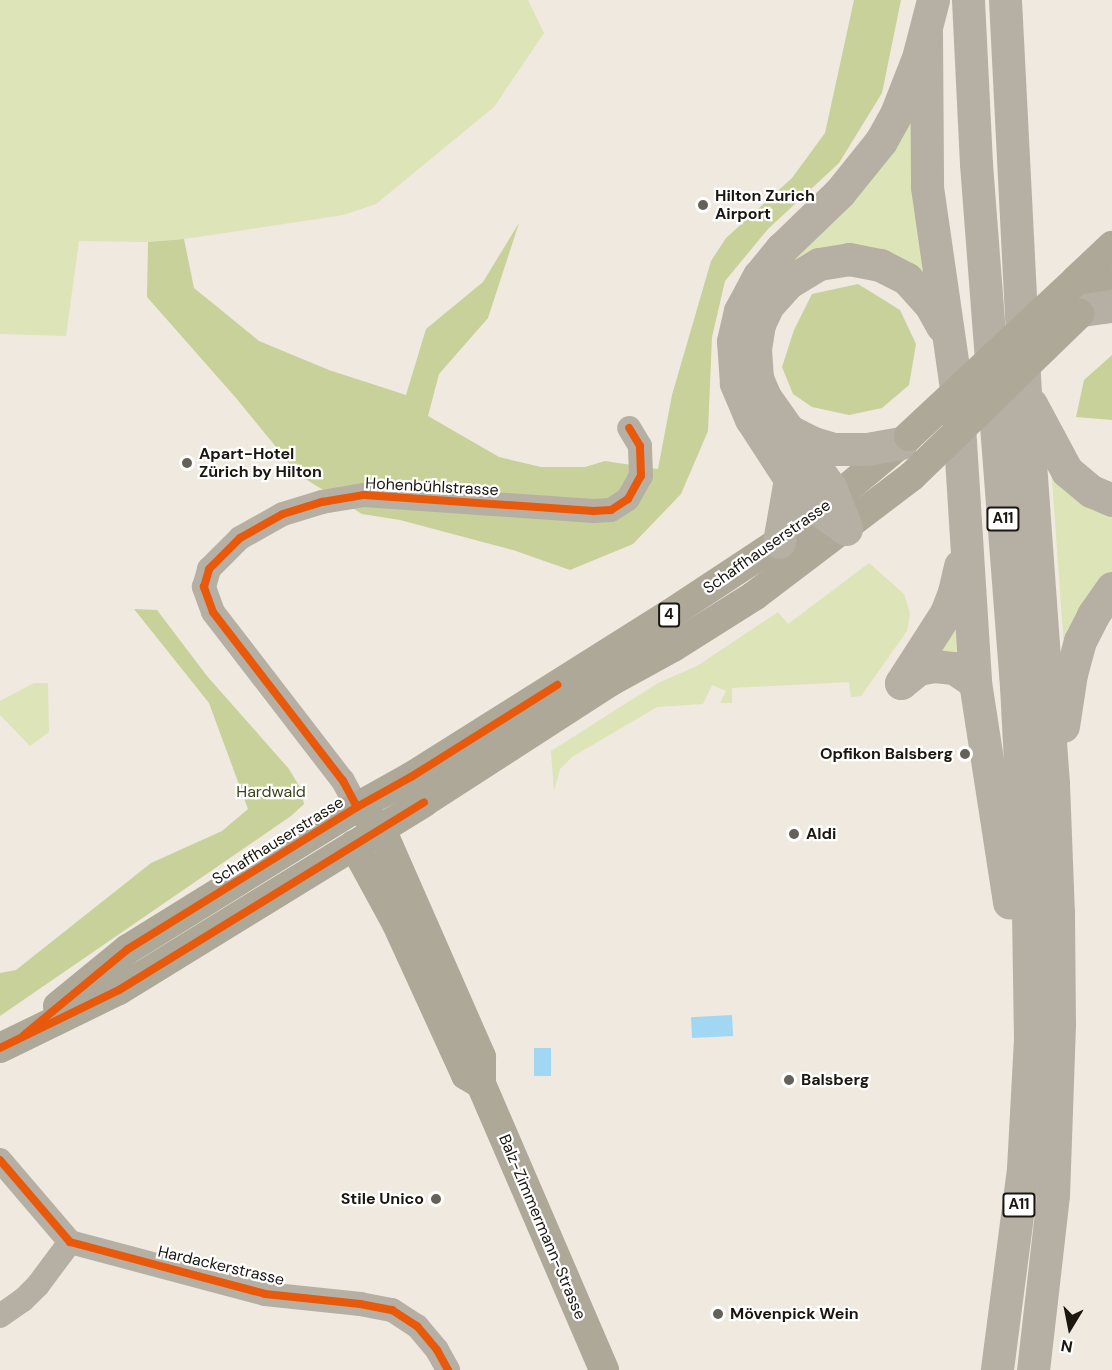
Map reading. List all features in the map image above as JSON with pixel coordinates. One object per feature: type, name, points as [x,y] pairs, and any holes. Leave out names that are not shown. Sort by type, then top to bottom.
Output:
[{"type":"highway","points":[[834,513],[790,479],[742,403],[733,369],[736,325],[748,295],[769,263],[840,192],[880,141],[908,84],[926,33],[933,0]]},
{"type":"highway","name":"A11","points":[[968,0],[976,164],[1021,765],[1030,1039],[1023,1169],[998,1370]]},
{"type":"highway","name":"A11","points":[[1005,0],[1025,393],[1053,784],[1058,913],[1056,1129],[1048,1248],[1032,1370]]},
{"type":"highway","points":[[926,33],[927,187],[957,394],[975,682],[1030,1039]]},
{"type":"highway","points":[[834,513],[789,431],[760,388],[755,358],[756,337],[763,314],[774,297],[789,282],[809,269],[828,262],[857,259],[898,273],[925,298],[948,339]]},
{"type":"highway","points":[[1025,393],[1067,471],[1091,491],[1112,500]]},
{"type":"highway","points":[[789,431],[834,449],[866,449],[905,440]]},
{"type":"highway","points":[[779,542],[790,479]]},
{"type":"highway","points":[[967,529],[954,592],[946,614],[901,683],[918,669],[934,666],[954,668],[975,682]]},
{"type":"highway","points":[[1053,784],[1076,655],[1093,615],[1112,588]]},
{"type":"main road","name":"Schaffhauserstrasse","points":[[12,1041],[128,949],[357,807],[411,777],[670,614],[779,542],[912,476],[1087,302],[1112,246]]},
{"type":"main road","name":"Schaffhauserstrasse","points":[[12,1041],[119,990],[381,829],[611,681],[673,647],[754,596],[905,440],[1112,282]]},
{"type":"main road","points":[[357,807],[381,829]]},
{"type":"main road","points":[[354,845],[357,807]]},
{"type":"main road","name":"Balz-Zimmermann-Strasse","points":[[381,829],[481,1057],[481,1084],[604,1370]]},
{"type":"main road","name":"Balz-Zimmermann-Strasse","points":[[354,845],[397,924],[466,1075],[481,1084]]},
{"type":"street","name":"Hohenbühlstrasse","points":[[357,807],[343,781],[213,612],[204,587],[209,570],[240,538],[283,514],[322,502],[364,495],[593,512],[611,510],[628,499],[641,476],[640,446],[629,428]]},
{"type":"street","points":[[0,1160],[70,1242],[38,1285],[23,1300],[0,1316]]},
{"type":"street","name":"Hardackerstrasse","points":[[70,1242],[265,1293],[392,1310],[417,1326],[437,1350],[448,1370]]},
{"type":"green space","points":[[0,0],[528,0],[544,33],[494,107],[376,204],[343,215],[184,239],[148,242],[79,241],[66,336],[0,334]]},
{"type":"green space","points":[[854,0],[901,0],[882,93],[839,163],[768,229],[725,281],[712,337],[708,431],[681,494],[633,544],[570,570],[513,550],[400,520],[362,514],[299,475],[236,398],[147,297],[148,242],[184,239],[194,288],[259,341],[329,370],[406,395],[426,329],[483,282],[519,223],[488,318],[439,374],[428,416],[499,457],[541,467],[585,467],[605,461],[658,469],[672,395],[711,261],[726,238],[792,178],[825,133]]},
{"type":"green space","points":[[910,114],[929,283],[783,262]]},
{"type":"green space","points":[[858,284],[900,310],[916,344],[909,385],[882,408],[849,415],[812,407],[793,394],[782,367],[794,330],[812,294]]},
{"type":"green space","points":[[1112,355],[1112,420],[1076,417],[1084,380]]},
{"type":"green space","points":[[1051,466],[1112,511],[1112,574],[1064,647]]},
{"type":"green space","points":[[869,563],[904,594],[910,613],[907,631],[861,696],[851,697],[849,682],[732,688],[732,703],[720,703],[726,691],[712,685],[703,704],[657,707],[572,757],[560,769],[554,791],[551,751],[658,683],[697,666],[778,612],[788,624]]},
{"type":"green space","name":"Hardwald","points":[[134,609],[157,610],[207,676],[289,769],[301,789],[304,804],[291,816],[0,1016],[0,973],[16,970],[151,863],[222,831],[248,809],[209,703]]},
{"type":"green space","points":[[956,627],[960,658],[937,654]]},
{"type":"green space","points":[[34,683],[48,683],[49,732],[30,746],[0,715],[0,701]]},
{"type":"water","points":[[732,1015],[733,1036],[692,1038],[691,1017]]},
{"type":"water","points":[[534,1048],[551,1048],[551,1076],[534,1076]]},
{"type":"cycle path","points":[[357,807],[343,781],[213,612],[204,587],[209,569],[240,538],[283,514],[322,502],[364,495],[593,511],[611,510],[628,499],[641,476],[640,446],[629,428]]},
{"type":"cycle path","points":[[24,1035],[128,949],[357,807],[411,777],[557,685]]},
{"type":"cycle path","points":[[0,1048],[119,990],[424,802]]},
{"type":"cycle path","points":[[0,1160],[70,1242],[265,1294],[360,1304],[392,1310],[417,1326],[437,1350],[448,1370]]},
{"type":"place","name":"Hilton Zurich Airport","points":[[703,205]]},
{"type":"place","name":"Apart-Hotel Zürich by Hilton","points":[[187,463]]},
{"type":"place","name":"Opfikon Balsberg","points":[[965,754]]},
{"type":"place","name":"Aldi","points":[[794,834]]},
{"type":"place","name":"Balsberg","points":[[789,1080]]},
{"type":"place","name":"Stile Unico","points":[[436,1199]]},
{"type":"place","name":"Mövenpick Wein","points":[[718,1314]]}]
